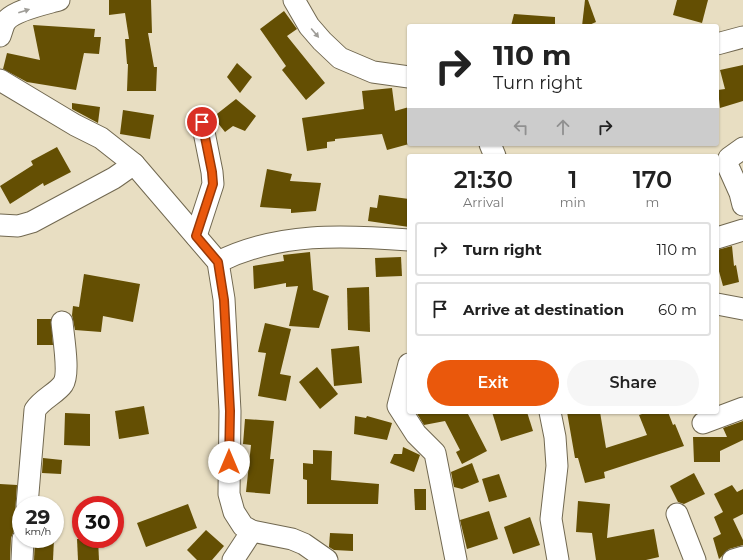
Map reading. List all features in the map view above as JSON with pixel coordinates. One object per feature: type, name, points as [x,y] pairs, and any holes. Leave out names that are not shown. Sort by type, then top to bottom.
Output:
[{"type":"street","points":[[0,36],[5,23],[9,18],[17,13],[59,0]]},
{"type":"street","points":[[294,0],[309,26],[340,58],[373,72],[407,77]]},
{"type":"street","points":[[719,43],[743,37]]},
{"type":"street","points":[[0,80],[75,125],[101,138],[134,164],[218,262],[224,300],[230,411],[229,494],[238,520],[243,526],[252,531],[292,539],[304,544],[327,560]]},
{"type":"street","points":[[196,236],[213,184],[202,122]]},
{"type":"street","points":[[743,148],[730,158],[727,164],[743,202]]},
{"type":"street","points":[[0,225],[18,226],[32,222],[114,178],[134,164]]},
{"type":"street","points":[[719,237],[743,230]]},
{"type":"street","points":[[218,262],[237,252],[298,238],[357,236],[407,240]]},
{"type":"street","points":[[719,304],[743,309]]},
{"type":"street","points":[[28,496],[35,410],[40,403],[63,384],[66,375],[62,322]]},
{"type":"street","points":[[407,372],[398,406],[416,434],[435,453],[456,560]]},
{"type":"street","points":[[703,423],[743,408]]},
{"type":"street","points":[[550,414],[555,437],[558,466],[551,519],[558,560]]},
{"type":"street","points":[[677,514],[695,560]]},
{"type":"street","points":[[233,560],[252,531]]},
{"type":"street","points":[[22,560],[23,548]]},
{"type":"street","points":[[733,560],[743,557]]},
{"type":"building","points":[[109,0],[151,0],[152,33],[148,33],[154,67],[157,67],[156,91],[127,91],[128,64],[125,39],[129,39],[125,13],[109,15]]},
{"type":"building","points":[[585,0],[588,0],[596,22],[592,24],[582,24]]},
{"type":"building","points":[[677,0],[708,0],[702,23],[673,15]]},
{"type":"building","points":[[284,11],[297,29],[287,36],[325,83],[306,100],[282,70],[286,66],[260,29]]},
{"type":"building","points":[[514,14],[555,17],[555,24],[512,24]]},
{"type":"building","points":[[33,25],[95,29],[94,37],[101,37],[99,54],[84,53],[76,90],[27,82],[3,69],[7,53],[40,60]]},
{"type":"building","points":[[237,63],[252,77],[240,93],[227,77]]},
{"type":"building","points":[[743,65],[743,101],[720,108],[719,90],[725,89],[720,70]]},
{"type":"building","points":[[392,88],[395,111],[407,108],[407,145],[387,150],[382,134],[335,139],[335,141],[327,142],[327,148],[307,151],[302,118],[364,109],[362,91]]},
{"type":"building","points":[[236,99],[256,116],[245,131],[233,126],[225,132],[213,117]]},
{"type":"building","points":[[72,103],[100,107],[98,123],[72,109]]},
{"type":"building","points":[[123,110],[154,115],[150,139],[120,134]]},
{"type":"building","points":[[57,147],[71,172],[44,186],[43,183],[10,204],[0,186],[33,165],[31,161]]},
{"type":"building","points":[[267,169],[292,174],[290,181],[321,183],[316,211],[291,213],[291,209],[260,207]]},
{"type":"building","points":[[379,195],[407,199],[407,227],[368,221],[370,207],[377,208]]},
{"type":"building","points":[[732,246],[734,266],[736,265],[739,282],[723,286],[719,271],[719,249]]},
{"type":"building","points":[[310,252],[313,290],[329,296],[319,328],[289,326],[298,286],[286,287],[286,283],[254,289],[253,266],[284,261],[283,255]]},
{"type":"building","points":[[401,257],[402,276],[376,277],[375,258]]},
{"type":"building","points":[[84,274],[140,284],[133,322],[103,316],[101,332],[75,330],[72,315],[73,306],[79,307]]},
{"type":"building","points":[[369,287],[370,332],[348,330],[347,288]]},
{"type":"building","points":[[37,319],[51,319],[53,345],[37,345]]},
{"type":"building","points":[[265,323],[291,329],[280,374],[291,376],[286,401],[258,396],[266,353],[258,352]]},
{"type":"building","points":[[359,346],[362,383],[334,386],[331,349]]},
{"type":"building","points":[[317,367],[338,394],[320,409],[299,382]]},
{"type":"building","points":[[144,406],[149,434],[119,439],[115,411]]},
{"type":"building","points":[[65,413],[90,414],[90,446],[64,445]]},
{"type":"building","points":[[417,414],[468,414],[487,451],[462,464],[456,452],[460,450],[445,421],[424,425]]},
{"type":"building","points":[[493,414],[528,414],[533,431],[501,441]]},
{"type":"building","points":[[567,414],[600,414],[606,448],[647,435],[639,415],[669,414],[673,425],[675,424],[684,446],[604,472],[605,478],[585,483],[578,458],[575,458]]},
{"type":"building","points":[[355,416],[366,418],[367,416],[392,423],[387,440],[354,434]]},
{"type":"building","points":[[245,419],[274,421],[270,459],[274,459],[270,494],[246,492],[251,445],[243,444]]},
{"type":"building","points":[[743,421],[743,440],[720,451],[720,462],[694,462],[693,437],[727,437],[723,428]]},
{"type":"building","points":[[403,447],[420,455],[414,472],[390,463],[394,454],[402,454]]},
{"type":"building","points":[[313,450],[332,451],[331,480],[379,484],[378,504],[307,504],[307,480],[303,479],[303,463],[313,464]]},
{"type":"building","points":[[43,458],[62,460],[61,474],[42,473]]},
{"type":"building","points":[[472,463],[479,482],[462,489],[454,487],[451,472]]},
{"type":"building","points":[[694,473],[705,494],[684,504],[678,502],[670,486]]},
{"type":"building","points":[[499,474],[507,497],[489,502],[482,479]]},
{"type":"building","points":[[0,484],[17,485],[16,496],[12,496],[12,536],[10,560],[0,560]]},
{"type":"building","points":[[732,485],[737,492],[743,489],[743,514],[733,519],[743,540],[743,545],[729,549],[719,559],[713,538],[721,534],[714,517],[723,512],[714,494]]},
{"type":"building","points":[[414,489],[426,489],[426,510],[415,510]]},
{"type":"building","points":[[578,501],[610,504],[607,538],[654,529],[659,557],[646,560],[596,560],[592,533],[576,532]]},
{"type":"building","points":[[188,504],[197,528],[146,547],[137,523]]},
{"type":"building","points":[[489,511],[498,539],[467,549],[460,520]]},
{"type":"building","points":[[530,517],[540,545],[513,554],[504,527]]},
{"type":"building","points":[[206,530],[224,546],[212,560],[197,560],[187,550]]},
{"type":"building","points":[[330,533],[353,534],[353,551],[334,550],[329,547]]},
{"type":"building","points":[[35,548],[54,548],[53,560],[34,560]]},
{"type":"building","points":[[77,548],[98,548],[99,560],[78,560]]},
{"type":"route","points":[[202,122],[213,184],[196,236],[218,262],[224,300],[230,411],[229,462]]}]
